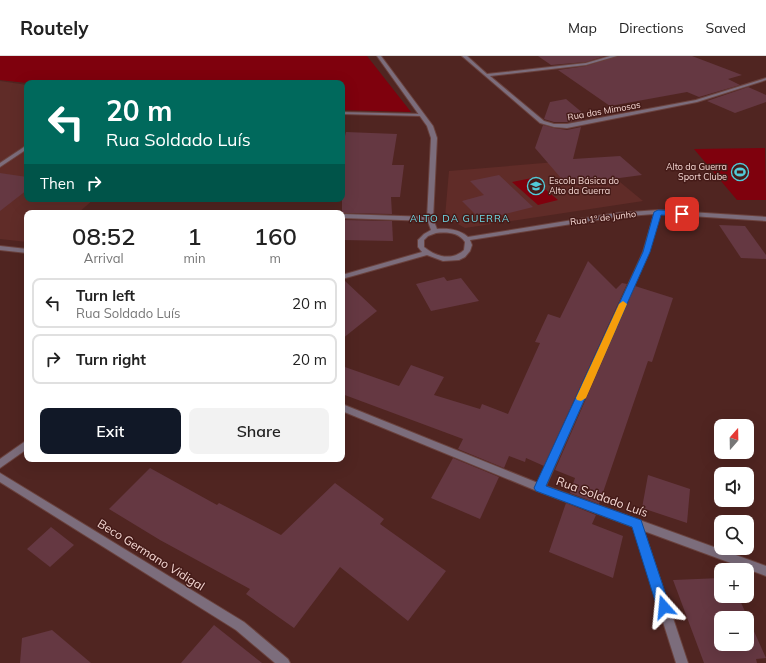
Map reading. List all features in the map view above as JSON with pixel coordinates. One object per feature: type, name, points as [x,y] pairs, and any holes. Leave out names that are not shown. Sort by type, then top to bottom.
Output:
[{"type":"street","points":[[379,56],[430,126],[434,138],[430,219],[435,231]]},
{"type":"street","name":"Rua das Mimosas","points":[[464,56],[542,122],[558,126],[597,121],[697,101],[766,79]]},
{"type":"street","points":[[487,75],[586,64],[615,56]]},
{"type":"street","points":[[345,113],[422,115]]},
{"type":"street","points":[[0,165],[24,149]]},
{"type":"street","points":[[540,488],[646,252],[658,212]]},
{"type":"street","name":"Rua 1º de Junho","points":[[466,239],[616,215],[658,212],[766,219]]},
{"type":"street","points":[[345,216],[430,219]]},
{"type":"street","points":[[435,231],[460,234],[466,239],[469,244],[468,250],[463,255],[454,258],[444,259],[434,257],[426,253],[420,247],[421,240],[426,235],[435,231]]},
{"type":"street","points":[[0,248],[24,251]]},
{"type":"street","points":[[345,276],[426,253]]},
{"type":"street","name":"Rua Soldado Luís","points":[[345,408],[540,488],[766,571]]},
{"type":"street","points":[[0,464],[24,446]]},
{"type":"street","name":"Beco Germano Vidigal","points":[[0,477],[240,626],[284,663]]},
{"type":"street","points":[[636,524],[682,663]]},
{"type":"shaded area","points":[[0,56],[367,56],[411,112],[345,110],[345,80],[24,80],[24,83],[0,80]]},
{"type":"shaded area","points":[[0,81],[24,85],[24,202],[91,202],[81,210],[24,210],[24,242],[0,239]]},
{"type":"shaded area","name":"Alto da Guerra Sport Clube","points":[[765,148],[766,200],[737,200],[694,149]]},
{"type":"shaded area","name":"Escola Básica do Alto da Guerra","points":[[592,159],[643,201],[465,228],[445,217],[449,171]]},
{"type":"shaded area","points":[[532,178],[558,200],[538,205],[512,182]]},
{"type":"building","points":[[538,56],[605,56],[586,62],[551,65]]},
{"type":"building","points":[[618,56],[692,56],[742,75],[728,79],[740,85],[699,97],[687,92],[610,106],[558,70],[586,66]]},
{"type":"building","points":[[748,87],[766,95],[766,102],[735,113],[707,101]]},
{"type":"building","points":[[566,99],[584,114],[582,120],[554,122],[544,119],[550,102]]},
{"type":"building","points":[[543,125],[567,130],[581,127],[573,159],[620,156],[642,175],[567,185],[535,148]]},
{"type":"building","points":[[346,132],[397,134],[392,165],[404,165],[400,197],[391,197],[392,214],[345,213],[345,210],[342,210],[342,202],[345,202]]},
{"type":"building","points":[[0,173],[24,177],[24,192],[0,211]]},
{"type":"building","points":[[499,175],[533,207],[481,220],[462,201],[484,195],[470,181]]},
{"type":"building","points":[[345,220],[392,221],[393,241],[345,240]]},
{"type":"building","points":[[719,225],[745,226],[766,255],[766,259],[741,258]]},
{"type":"building","points":[[588,261],[616,289],[622,283],[627,284],[544,466],[526,458],[525,462],[509,456],[504,468],[458,449],[463,439],[345,395],[345,367],[399,386],[411,365],[444,377],[434,395],[480,409],[482,404],[508,414],[540,343],[535,342],[548,314],[560,318]]},
{"type":"building","points":[[444,277],[447,281],[461,278],[479,301],[431,311],[416,284]]},
{"type":"building","points":[[345,281],[377,311],[345,337]]},
{"type":"building","points":[[635,286],[673,298],[652,362],[648,361],[599,504],[570,493],[575,478],[555,470]]},
{"type":"building","points":[[453,458],[499,477],[480,519],[431,498]]},
{"type":"building","points":[[150,468],[217,505],[219,503],[281,535],[335,483],[384,519],[380,524],[446,571],[408,621],[340,567],[294,628],[246,594],[250,589],[160,540],[109,509]]},
{"type":"building","points":[[648,475],[690,489],[687,523],[642,508]]},
{"type":"building","points":[[566,503],[596,515],[592,524],[623,536],[613,578],[549,552]]},
{"type":"building","points":[[51,527],[74,545],[50,567],[27,549]]},
{"type":"building","points":[[714,578],[714,603],[741,603],[745,611],[714,611],[714,651],[754,651],[754,631],[766,658],[756,659],[757,663],[704,663],[673,580]]},
{"type":"building","points":[[214,625],[262,663],[181,663]]},
{"type":"building","points":[[52,630],[91,663],[20,663],[22,638]]},
{"type":"slow traffic","points":[[581,398],[623,304]]},
{"type":"place","name":"Alto da Guerra Sport Clube","points":[[740,172]]},
{"type":"place","name":"Escola Básica do Alto da Guerra","points":[[536,186]]},
{"type":"district","name":"ALTO DA GUERRA","points":[[460,218]]},
{"type":"route","points":[[664,607],[636,524],[540,488],[646,252],[658,212],[682,214]]}]
